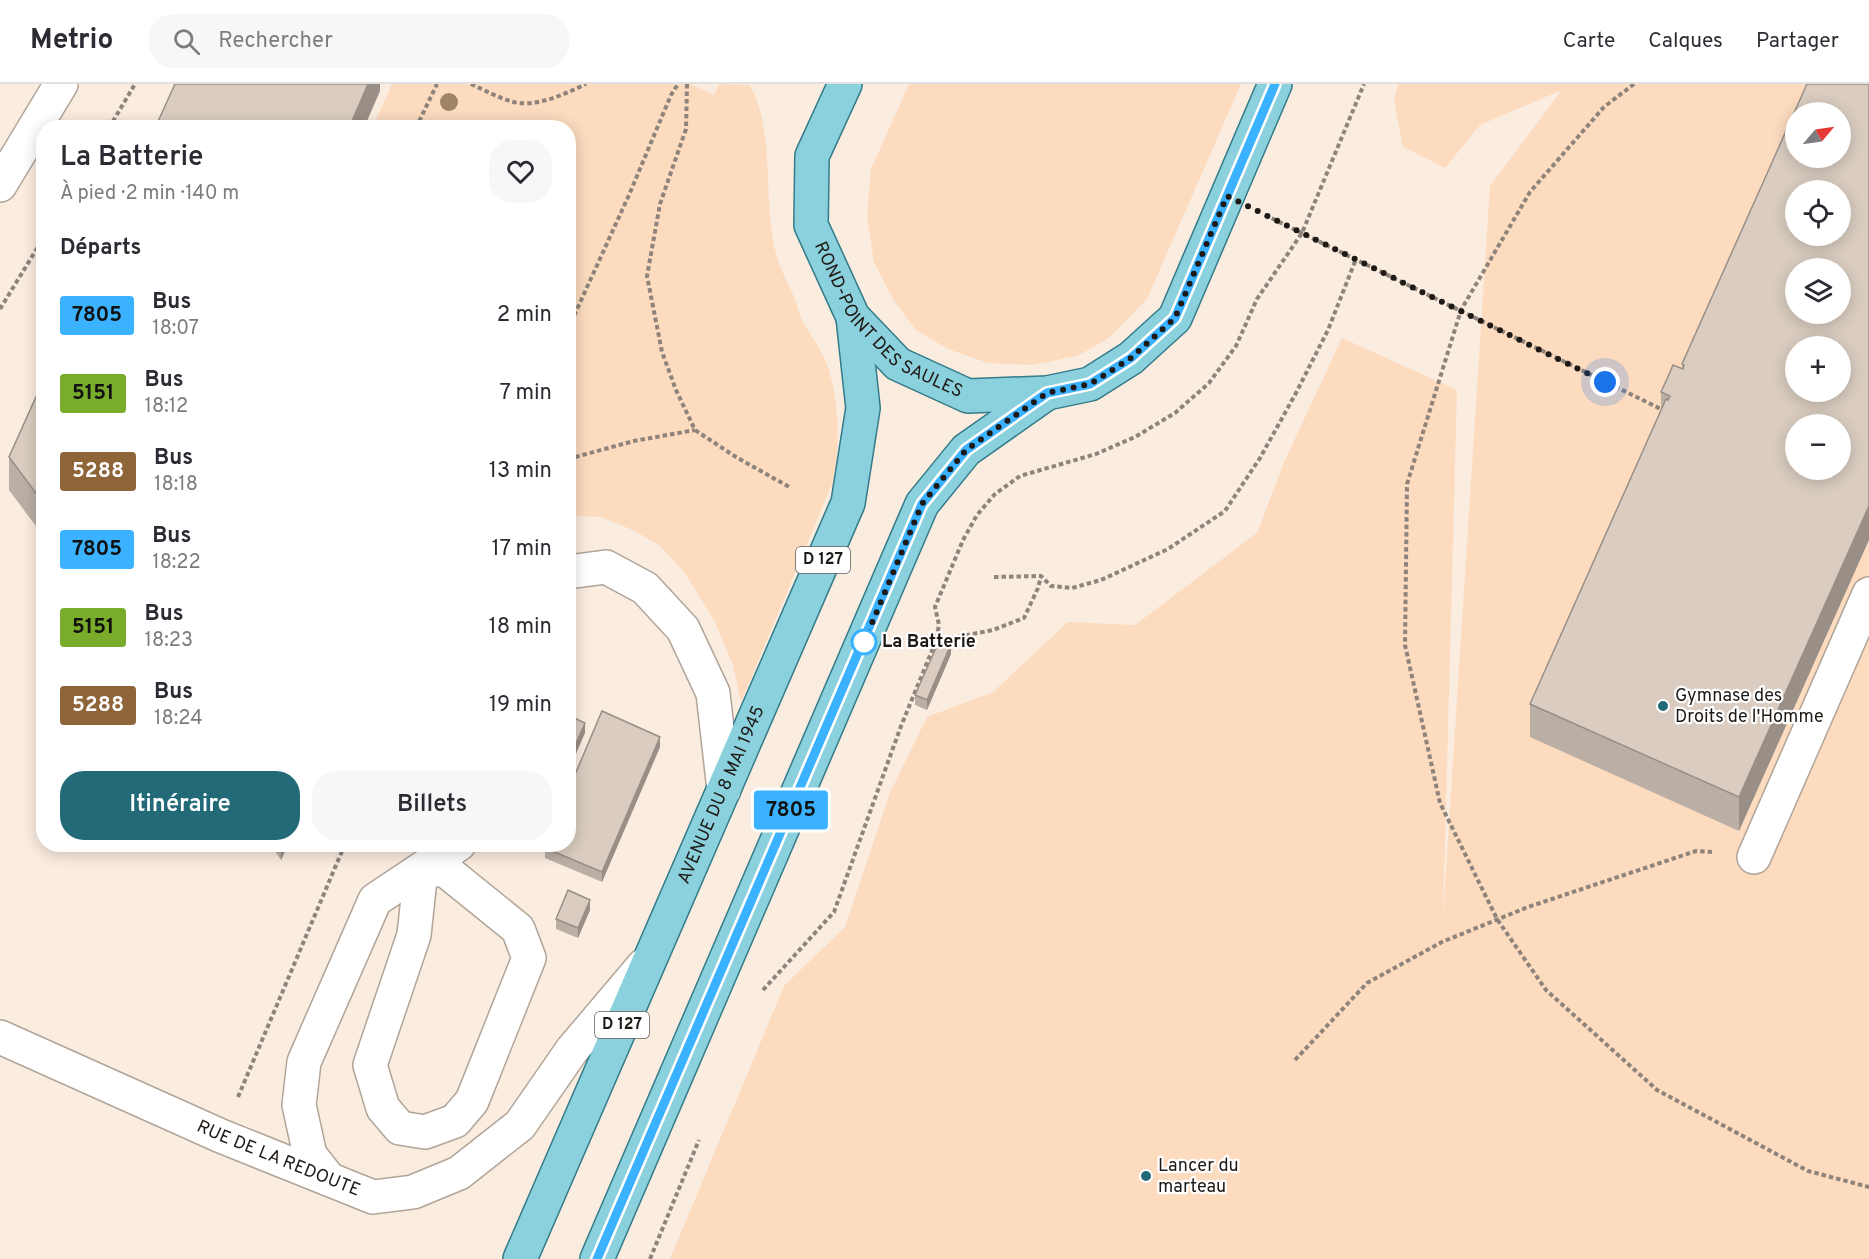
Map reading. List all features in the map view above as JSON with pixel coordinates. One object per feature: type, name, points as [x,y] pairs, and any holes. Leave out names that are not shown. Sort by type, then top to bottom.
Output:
[{"type":"main road","name":"ROND-POINT DES SAULES","points":[[845,84],[812,156],[811,225],[853,317],[898,364],[968,396],[1047,393],[1090,384],[1131,358],[1175,318],[1275,84]]},
{"type":"main road","name":"AVENUE DU 8 MAI 1945","points":[[520,1259],[848,504],[862,408],[853,317]]},
{"type":"main road","points":[[597,1259],[922,504],[966,450],[1047,393]]},
{"type":"street","points":[[39,120],[61,84]]},
{"type":"street","points":[[0,185],[36,125]]},
{"type":"street","points":[[576,571],[606,567],[645,588],[683,628],[713,693],[724,790]]},
{"type":"street","points":[[1754,857],[1869,594]]},
{"type":"street","points":[[329,1179],[310,1155],[298,1106],[304,1062],[375,900],[448,852]]},
{"type":"street","points":[[422,870],[445,870],[518,929],[529,958],[471,1101],[455,1121],[425,1132],[400,1128],[383,1108],[370,1065],[414,935],[422,870]]},
{"type":"street","name":"RUE DE LA REDOUTE","points":[[0,1037],[221,1136],[373,1197],[413,1192],[459,1173],[520,1125],[572,1050],[653,955]]},
{"type":"path","points":[[114,120],[135,84]]},
{"type":"path","points":[[420,120],[437,84]]},
{"type":"path","points":[[471,84],[512,102],[537,102],[586,84]]},
{"type":"path","points":[[576,311],[671,95],[678,84]]},
{"type":"path","points":[[687,84],[686,129],[660,204],[647,276],[662,352],[676,390],[696,430],[736,457],[791,488]]},
{"type":"path","points":[[760,993],[834,912],[901,726],[936,641],[939,626],[935,607],[963,540],[977,515],[995,494],[1020,476],[1096,454],[1136,437],[1174,413],[1209,383],[1236,346],[1257,299],[1302,233],[1364,84]]},
{"type":"path","points":[[1634,84],[1604,107],[1530,192],[1461,310],[1407,484],[1405,645],[1440,803],[1497,919],[1545,990],[1657,1090],[1808,1171],[1869,1187]]},
{"type":"path","points":[[1227,196],[1667,412]]},
{"type":"path","points":[[0,309],[36,250]]},
{"type":"path","points":[[994,577],[1041,576],[1051,586],[1072,588],[1101,580],[1168,549],[1225,511],[1260,458],[1296,393],[1328,330],[1356,260]]},
{"type":"path","points":[[576,457],[634,441],[696,430]]},
{"type":"path","points":[[936,641],[993,630],[1024,618],[1041,576]]},
{"type":"path","points":[[1295,1060],[1367,983],[1442,942],[1497,919],[1696,850],[1754,857]]},
{"type":"path","points":[[221,1136],[342,852]]},
{"type":"path","points":[[650,1259],[700,1137]]},
{"type":"shaded area","points":[[392,84],[691,84],[714,95],[719,84],[750,85],[759,106],[764,128],[770,216],[778,260],[802,320],[827,365],[837,413],[837,442],[832,484],[741,702],[733,665],[714,620],[684,572],[659,545],[633,530],[601,517],[576,516],[576,120],[376,120]]},
{"type":"shaded area","points":[[909,84],[1241,84],[1147,299],[1109,338],[1077,356],[1033,365],[988,363],[948,349],[916,330],[894,301],[874,262],[867,216],[871,169]]},
{"type":"shaded area","points":[[1398,84],[1869,84],[1869,1259],[670,1259],[784,986],[845,927],[890,793],[927,717],[993,692],[1068,622],[1135,625],[1257,533],[1285,460],[1342,338],[1457,390],[1443,917],[1490,186],[1562,90],[1480,125],[1445,168],[1403,147],[1394,101]]},
{"type":"building","points":[[175,84],[368,84],[352,120],[159,120]]},
{"type":"building","points":[[1807,84],[1869,84],[1869,506],[1739,797],[1530,704],[1666,399],[1668,400],[1670,396],[1661,392],[1673,365],[1683,369],[1682,364],[1785,133],[1785,168],[1851,168],[1851,102],[1799,102]]},
{"type":"building","points":[[36,397],[36,493],[9,457]]},
{"type":"building","points":[[940,639],[951,644],[927,700],[915,695]]},
{"type":"building","points":[[602,711],[660,737],[602,872],[554,852],[576,852],[576,772]]},
{"type":"building","points":[[576,719],[585,723],[576,744]]},
{"type":"building","points":[[568,890],[590,900],[578,928],[556,919]]},
{"type":"bus line","name":"7805","points":[[597,1259],[922,504],[966,450],[1047,393],[1090,384],[1117,367],[1131,358],[1175,318],[1275,84]]},
{"type":"place","name":"La Batterie","points":[[864,642]]},
{"type":"place","name":"Gymnase des Droits de l'Homme","points":[[1663,706]]},
{"type":"place","name":"Lancer du marteau","points":[[1146,1176]]},
{"type":"route","points":[[864,642],[922,504],[966,450],[1047,393],[1090,384],[1117,367],[1131,358],[1175,318],[1227,196],[1605,382]]}]
